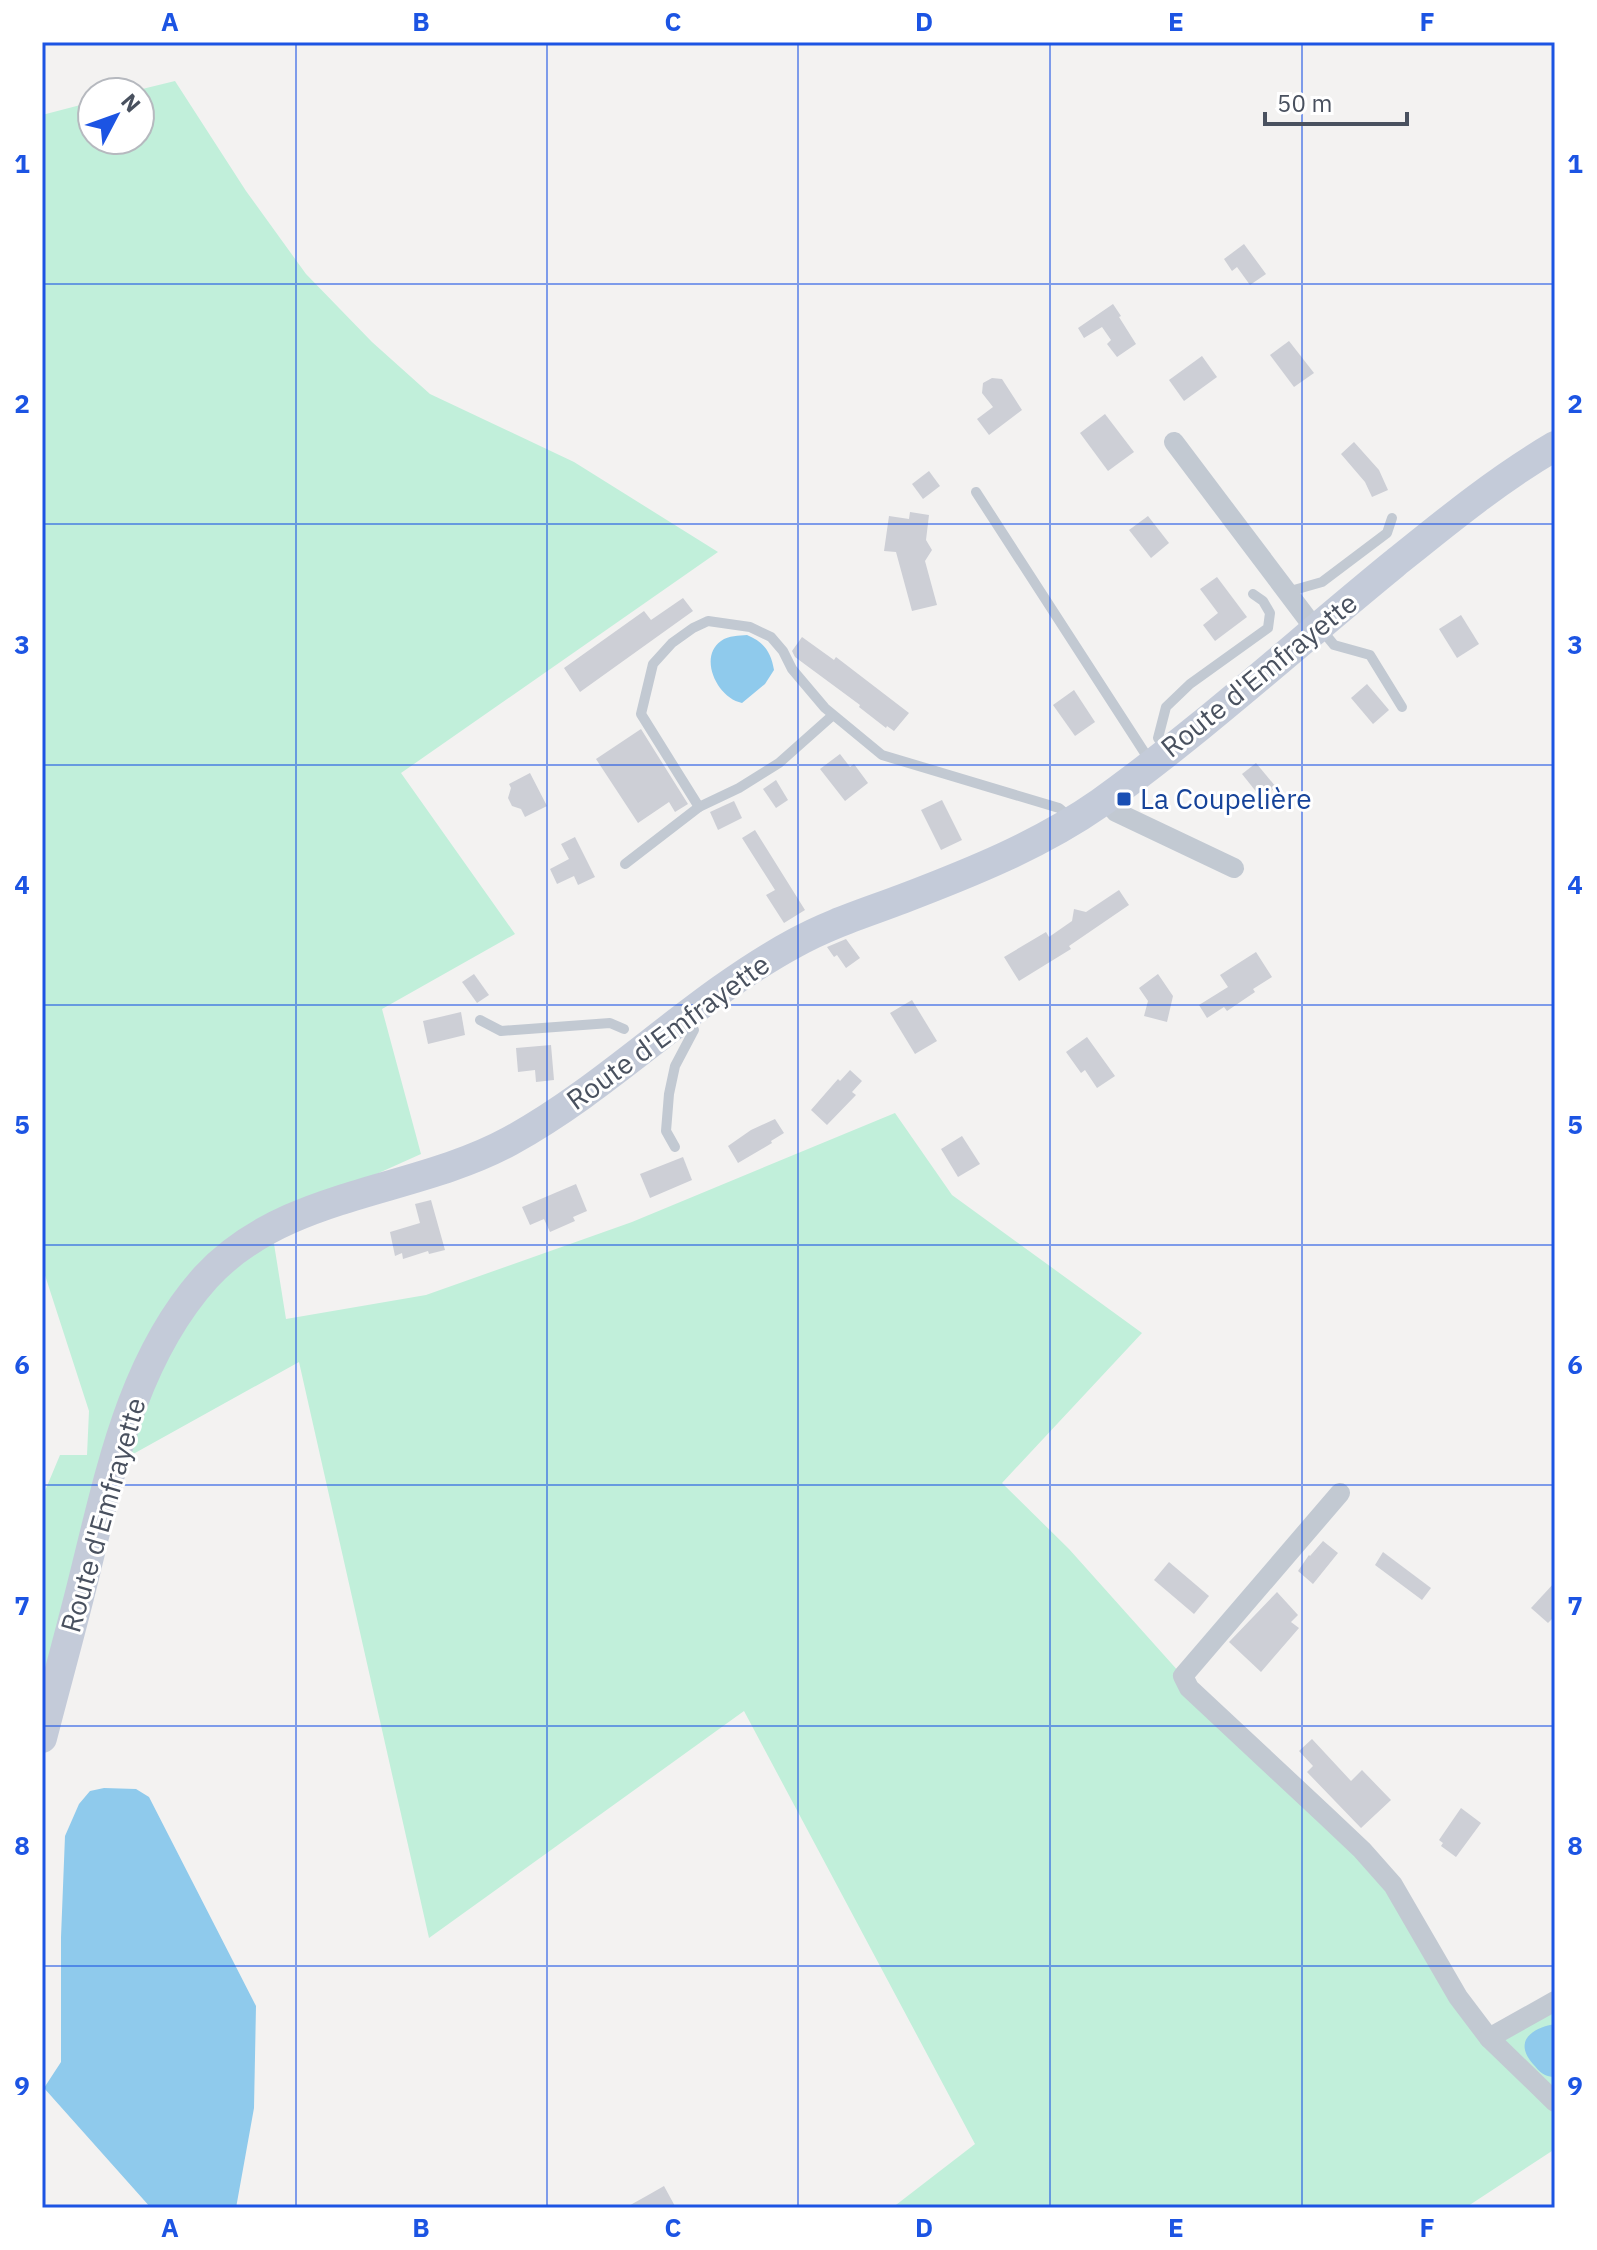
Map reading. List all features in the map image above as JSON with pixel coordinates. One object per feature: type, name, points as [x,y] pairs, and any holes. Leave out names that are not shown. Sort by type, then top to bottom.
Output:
[{"type":"street","points":[[1174,442],[1317,627]]},
{"type":"street","name":"Route d'Emfrayette","points":[[42,1738],[113,1461],[134,1398],[176,1313],[226,1256],[252,1237],[308,1211],[425,1175],[507,1142],[567,1105],[738,976],[795,943],[840,921],[973,871],[1073,819],[1160,757],[1458,512],[1555,446]]},
{"type":"street","points":[[1105,799],[1116,812],[1234,868]]},
{"type":"street","points":[[1340,1493],[1183,1676],[1189,1688],[1353,1842],[1393,1885],[1450,1985],[1489,2038],[1555,2102]]},
{"type":"street","points":[[1489,2038],[1555,2001]]},
{"type":"lane","points":[[976,492],[1160,757]]},
{"type":"lane","points":[[1287,592],[1322,582],[1387,533],[1392,518]]},
{"type":"lane","points":[[1160,757],[1158,738],[1166,707],[1190,684],[1268,628],[1270,613],[1263,601],[1253,594]]},
{"type":"lane","points":[[699,807],[641,714],[653,664],[672,643],[708,621],[750,627],[771,637],[792,669],[833,715],[882,755],[1059,808],[1073,819]]},
{"type":"lane","points":[[1317,627],[1334,645],[1370,655],[1402,707]]},
{"type":"lane","points":[[625,864],[699,807],[739,788],[779,763],[833,715]]},
{"type":"lane","points":[[480,1020],[501,1031],[610,1023],[624,1029]]},
{"type":"lane","points":[[675,1147],[666,1131],[669,1094],[675,1066],[694,1030]]},
{"type":"green space","points":[[175,81],[246,191],[306,274],[372,342],[430,394],[574,462],[718,552],[401,773],[515,934],[382,1009],[421,1154],[283,1216],[271,1225],[286,1319],[426,1295],[632,1222],[895,1113],[952,1195],[1142,1333],[1002,1483],[1069,1549],[1180,1673],[1332,1814],[1449,1975],[1492,2028],[1555,1994],[1555,2149],[1465,2208],[892,2208],[975,2144],[744,1711],[429,1938],[299,1362],[126,1458],[42,1699],[42,1498],[60,1455],[87,1455],[89,1411],[42,1266],[42,115],[76,106],[76,156],[156,156],[156,86]]},
{"type":"water","points":[[747,635],[766,648],[774,670],[765,684],[742,703],[733,700],[718,685],[711,657],[714,648],[724,639]]},
{"type":"water","points":[[136,1789],[149,1797],[256,2006],[254,2108],[236,2208],[151,2208],[44,2088],[61,2062],[65,1836],[79,1804],[90,1791]]},
{"type":"water","points":[[1555,2024],[1555,2077],[1540,2072],[1533,2064],[1527,2056],[1525,2042],[1533,2032]]},
{"type":"building","points":[[1244,244],[1266,274],[1250,285],[1237,267],[1232,271],[1224,259]]},
{"type":"building","points":[[1113,304],[1136,344],[1117,357],[1107,344],[1111,340],[1102,327],[1084,338],[1078,328]]},
{"type":"building","points":[[1289,341],[1314,373],[1294,387],[1270,355]]},
{"type":"building","points":[[1202,356],[1217,377],[1184,401],[1169,380]]},
{"type":"building","points":[[992,378],[1002,379],[1022,410],[989,435],[977,419],[993,407],[982,393],[983,383]]},
{"type":"building","points":[[1105,414],[1134,452],[1108,471],[1080,433]]},
{"type":"building","points":[[1354,442],[1379,470],[1388,490],[1372,497],[1365,482],[1341,454]]},
{"type":"building","points":[[929,471],[940,486],[923,499],[912,484]]},
{"type":"building","points":[[910,512],[929,515],[926,540],[932,550],[925,561],[937,605],[912,611],[896,552],[884,551],[889,516],[909,519]]},
{"type":"building","points":[[1148,516],[1169,543],[1151,558],[1129,530]]},
{"type":"building","points":[[1217,577],[1247,617],[1215,641],[1203,625],[1218,613],[1200,589]]},
{"type":"building","points":[[683,598],[693,611],[580,692],[564,668],[644,611],[651,620]]},
{"type":"building","points":[[1461,615],[1479,644],[1457,658],[1439,629]]},
{"type":"building","points":[[802,637],[834,660],[836,657],[909,713],[894,731],[795,657],[792,651]]},
{"type":"building","points":[[1367,684],[1389,710],[1373,724],[1351,698]]},
{"type":"building","points":[[1074,690],[1095,722],[1075,736],[1053,705]]},
{"type":"building","points":[[641,729],[688,804],[675,812],[669,802],[638,823],[596,759]]},
{"type":"building","points":[[840,754],[850,767],[854,764],[868,783],[845,801],[820,769]]},
{"type":"building","points":[[1256,763],[1276,787],[1262,799],[1242,774]]},
{"type":"building","points":[[530,773],[547,806],[525,817],[508,798],[509,784]]},
{"type":"building","points":[[776,780],[788,800],[776,808],[763,789]]},
{"type":"building","points":[[942,800],[962,840],[941,850],[921,810]]},
{"type":"building","points":[[734,801],[742,818],[718,830],[710,812]]},
{"type":"building","points":[[755,830],[805,910],[784,923],[766,895],[775,890],[742,838]]},
{"type":"building","points":[[575,837],[595,877],[578,885],[574,876],[557,884],[550,869],[569,859],[561,844]]},
{"type":"building","points":[[1119,890],[1129,905],[1069,946],[1071,949],[1019,981],[1004,957],[1046,932],[1049,937],[1072,921],[1074,909],[1086,912]]},
{"type":"building","points":[[846,939],[860,958],[846,968],[827,947]]},
{"type":"building","points":[[1256,952],[1272,977],[1227,1011],[1224,1007],[1207,1018],[1199,1005],[1228,987],[1220,975]]},
{"type":"building","points":[[474,974],[489,995],[477,1003],[462,982]]},
{"type":"building","points":[[1158,974],[1173,996],[1167,1022],[1144,1016],[1148,1001],[1139,988]]},
{"type":"building","points":[[912,1000],[937,1041],[915,1054],[890,1013]]},
{"type":"building","points":[[461,1012],[465,1035],[428,1044],[423,1021]]},
{"type":"building","points":[[1087,1037],[1115,1076],[1097,1088],[1085,1070],[1081,1073],[1066,1052]]},
{"type":"building","points":[[551,1045],[554,1080],[536,1082],[535,1070],[518,1072],[516,1048]]},
{"type":"building","points":[[850,1070],[862,1081],[852,1092],[856,1095],[827,1125],[811,1110]]},
{"type":"building","points":[[775,1119],[784,1133],[738,1163],[728,1146],[751,1130]]},
{"type":"building","points":[[962,1136],[980,1164],[958,1177],[941,1149]]},
{"type":"building","points":[[683,1157],[692,1180],[650,1198],[640,1174]]},
{"type":"building","points":[[576,1184],[587,1211],[573,1217],[575,1221],[550,1232],[544,1219],[530,1225],[522,1207]]},
{"type":"building","points":[[431,1200],[445,1250],[429,1254],[428,1251],[403,1259],[402,1253],[395,1256],[390,1232],[420,1223],[415,1204]]},
{"type":"building","points":[[1323,1541],[1338,1553],[1313,1584],[1298,1571]]},
{"type":"building","points":[[1383,1552],[1431,1588],[1422,1600],[1375,1565]]},
{"type":"building","points":[[1169,1562],[1209,1596],[1194,1614],[1154,1580]]},
{"type":"building","points":[[1555,1582],[1555,1616],[1548,1623],[1531,1608]]},
{"type":"building","points":[[1277,1592],[1298,1615],[1291,1622],[1299,1628],[1261,1672],[1229,1642]]},
{"type":"building","points":[[1312,1739],[1351,1781],[1362,1770],[1391,1800],[1361,1828],[1307,1772],[1313,1766],[1299,1751]]},
{"type":"building","points":[[1461,1808],[1481,1823],[1456,1857],[1441,1846],[1443,1843],[1439,1840]]},
{"type":"building","points":[[664,2186],[676,2208],[625,2208],[650,2194]]},
{"type":"place","name":"La Coupelière","points":[[1124,799]]}]
